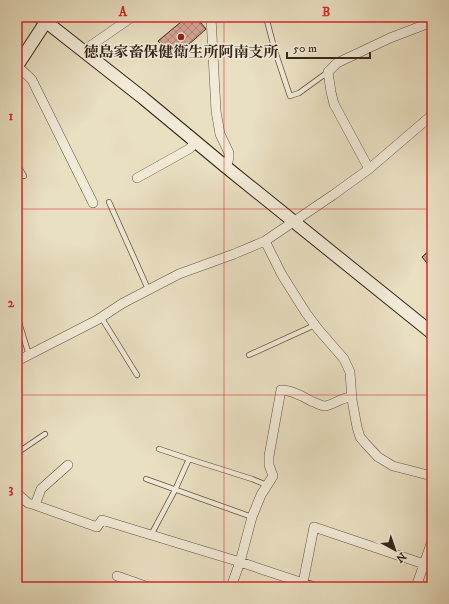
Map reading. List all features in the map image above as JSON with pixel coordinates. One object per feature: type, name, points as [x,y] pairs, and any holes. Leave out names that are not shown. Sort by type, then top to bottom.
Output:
[{"type":"street","points":[[83,51],[132,17]]},
{"type":"street","points":[[210,17],[216,111],[220,134],[229,153],[226,167]]},
{"type":"street","points":[[93,203],[32,80],[17,66],[45,19],[432,333]]},
{"type":"street","points":[[369,169],[334,104],[328,72],[337,64],[390,38],[432,23]]},
{"type":"street","points":[[17,361],[179,274],[265,241],[369,169],[432,115]]},
{"type":"street","points":[[138,178],[189,148],[196,142]]},
{"type":"street","points":[[265,241],[282,276],[315,325],[344,359],[350,372],[352,397],[360,437],[378,457],[393,466],[432,476]]},
{"type":"street","points":[[231,587],[240,562],[252,517],[261,495],[273,476],[268,465],[281,390],[285,390],[326,406],[346,397],[352,397]]},
{"type":"street","points":[[35,505],[41,489],[68,465]]},
{"type":"street","points":[[17,493],[28,503],[97,526],[102,520],[240,562],[303,585],[315,587]]},
{"type":"street","points":[[303,585],[314,527],[428,567]]},
{"type":"street","points":[[416,587],[428,567],[432,541]]},
{"type":"street","points":[[117,576],[148,587]]},
{"type":"lane","points":[[266,17],[275,51],[290,96],[299,93],[328,72]]},
{"type":"lane","points":[[17,164],[24,176]]},
{"type":"lane","points":[[109,202],[148,290]]},
{"type":"lane","points":[[17,316],[29,355]]},
{"type":"lane","points":[[101,317],[137,375]]},
{"type":"lane","points":[[249,355],[315,325]]},
{"type":"lane","points":[[17,453],[46,434]]},
{"type":"lane","points":[[159,449],[267,485]]},
{"type":"lane","points":[[151,535],[175,490],[189,459]]},
{"type":"lane","points":[[146,480],[252,517]]},
{"type":"building","name":"徳島家畜保健衛生所阿南支所","points":[[187,17],[196,17],[206,29],[186,47],[183,44],[170,55],[158,41]]},
{"type":"building","points":[[432,248],[432,269],[422,257]]},
{"type":"place","name":"徳島家畜保健衛生所阿南支所","points":[[181,37]]}]
